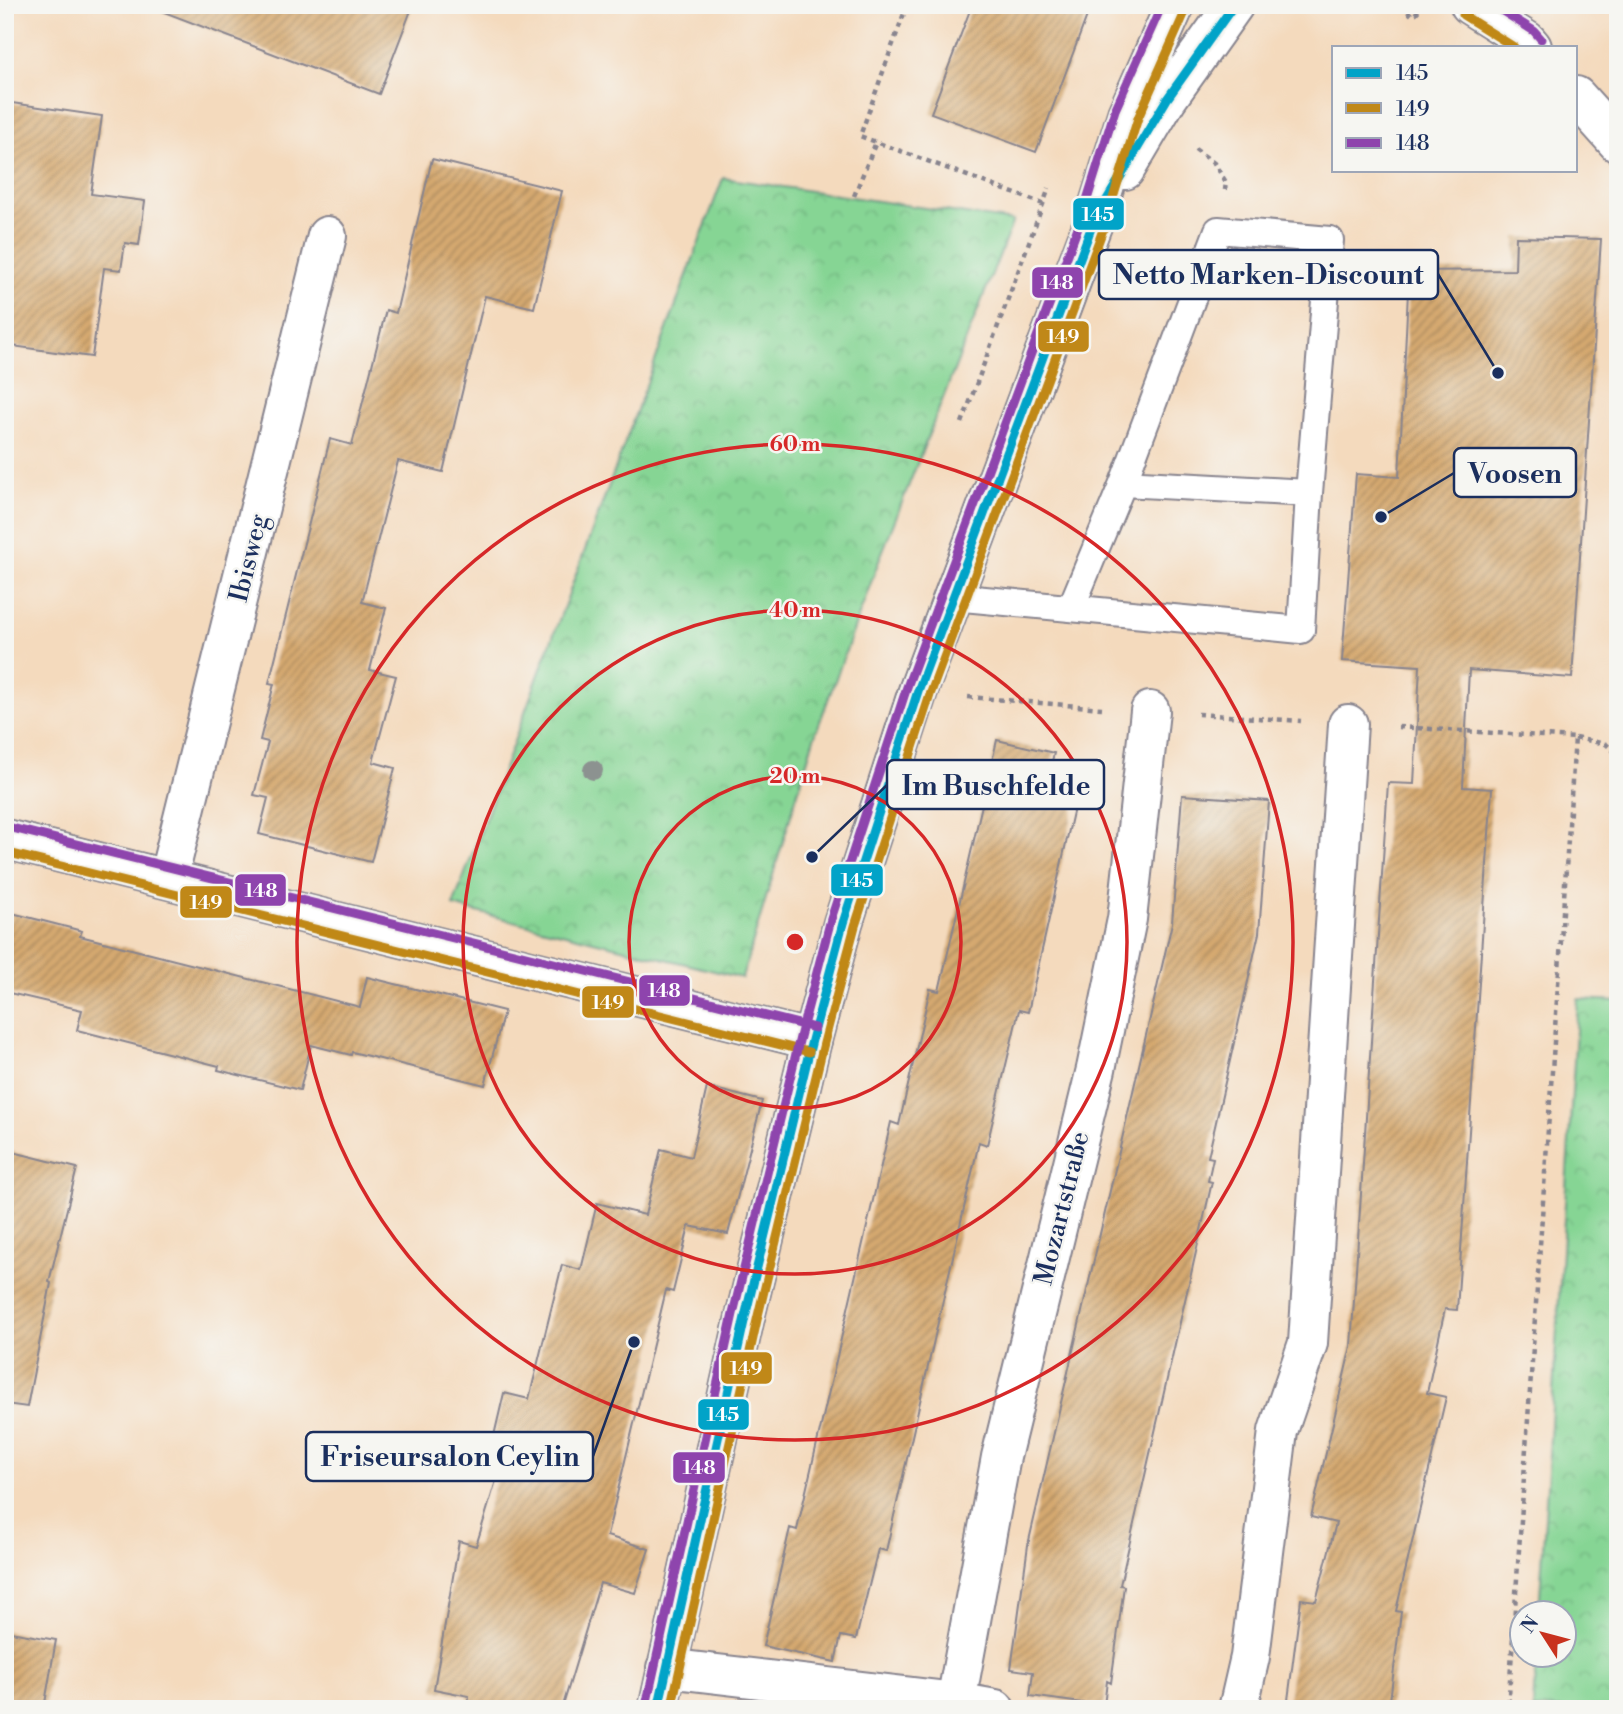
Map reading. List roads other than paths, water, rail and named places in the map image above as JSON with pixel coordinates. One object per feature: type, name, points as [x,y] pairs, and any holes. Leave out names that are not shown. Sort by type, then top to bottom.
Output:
[{"type":"street","points":[[658,1709],[746,1317],[812,1040],[843,923],[918,691],[1093,223],[1127,114],[1175,5]]},
{"type":"street","points":[[1093,223],[1167,99],[1234,5]]},
{"type":"street","points":[[1470,5],[1530,44]]},
{"type":"street","points":[[1510,5],[1530,44]]},
{"type":"street","points":[[1578,98],[1618,142]]},
{"type":"street","name":"Ibisweg","points":[[168,879],[327,236]]},
{"type":"street","name":"Mozartstraße","points":[[956,1702],[1001,1457],[1096,1069],[1127,919],[1150,711]]},
{"type":"street","points":[[1238,1709],[1250,1657],[1278,1431],[1308,1343],[1348,724]]},
{"type":"street","points":[[5,839],[812,1040]]},
{"type":"street","points":[[666,1668],[956,1702],[995,1709]]},
{"type":"lane","points":[[953,597],[1301,630],[1309,493],[1330,240],[1218,230],[1124,483],[1071,608]]},
{"type":"lane","points":[[1124,483],[1309,493]]},
{"type":"place","name":"Netto Marken-Discount","points":[[1498,373]]},
{"type":"place","name":"Voosen","points":[[1381,517]]},
{"type":"place","name":"Im Buschfelde","points":[[812,857]]},
{"type":"place","name":"Friseursalon Ceylin","points":[[634,1342]]}]
